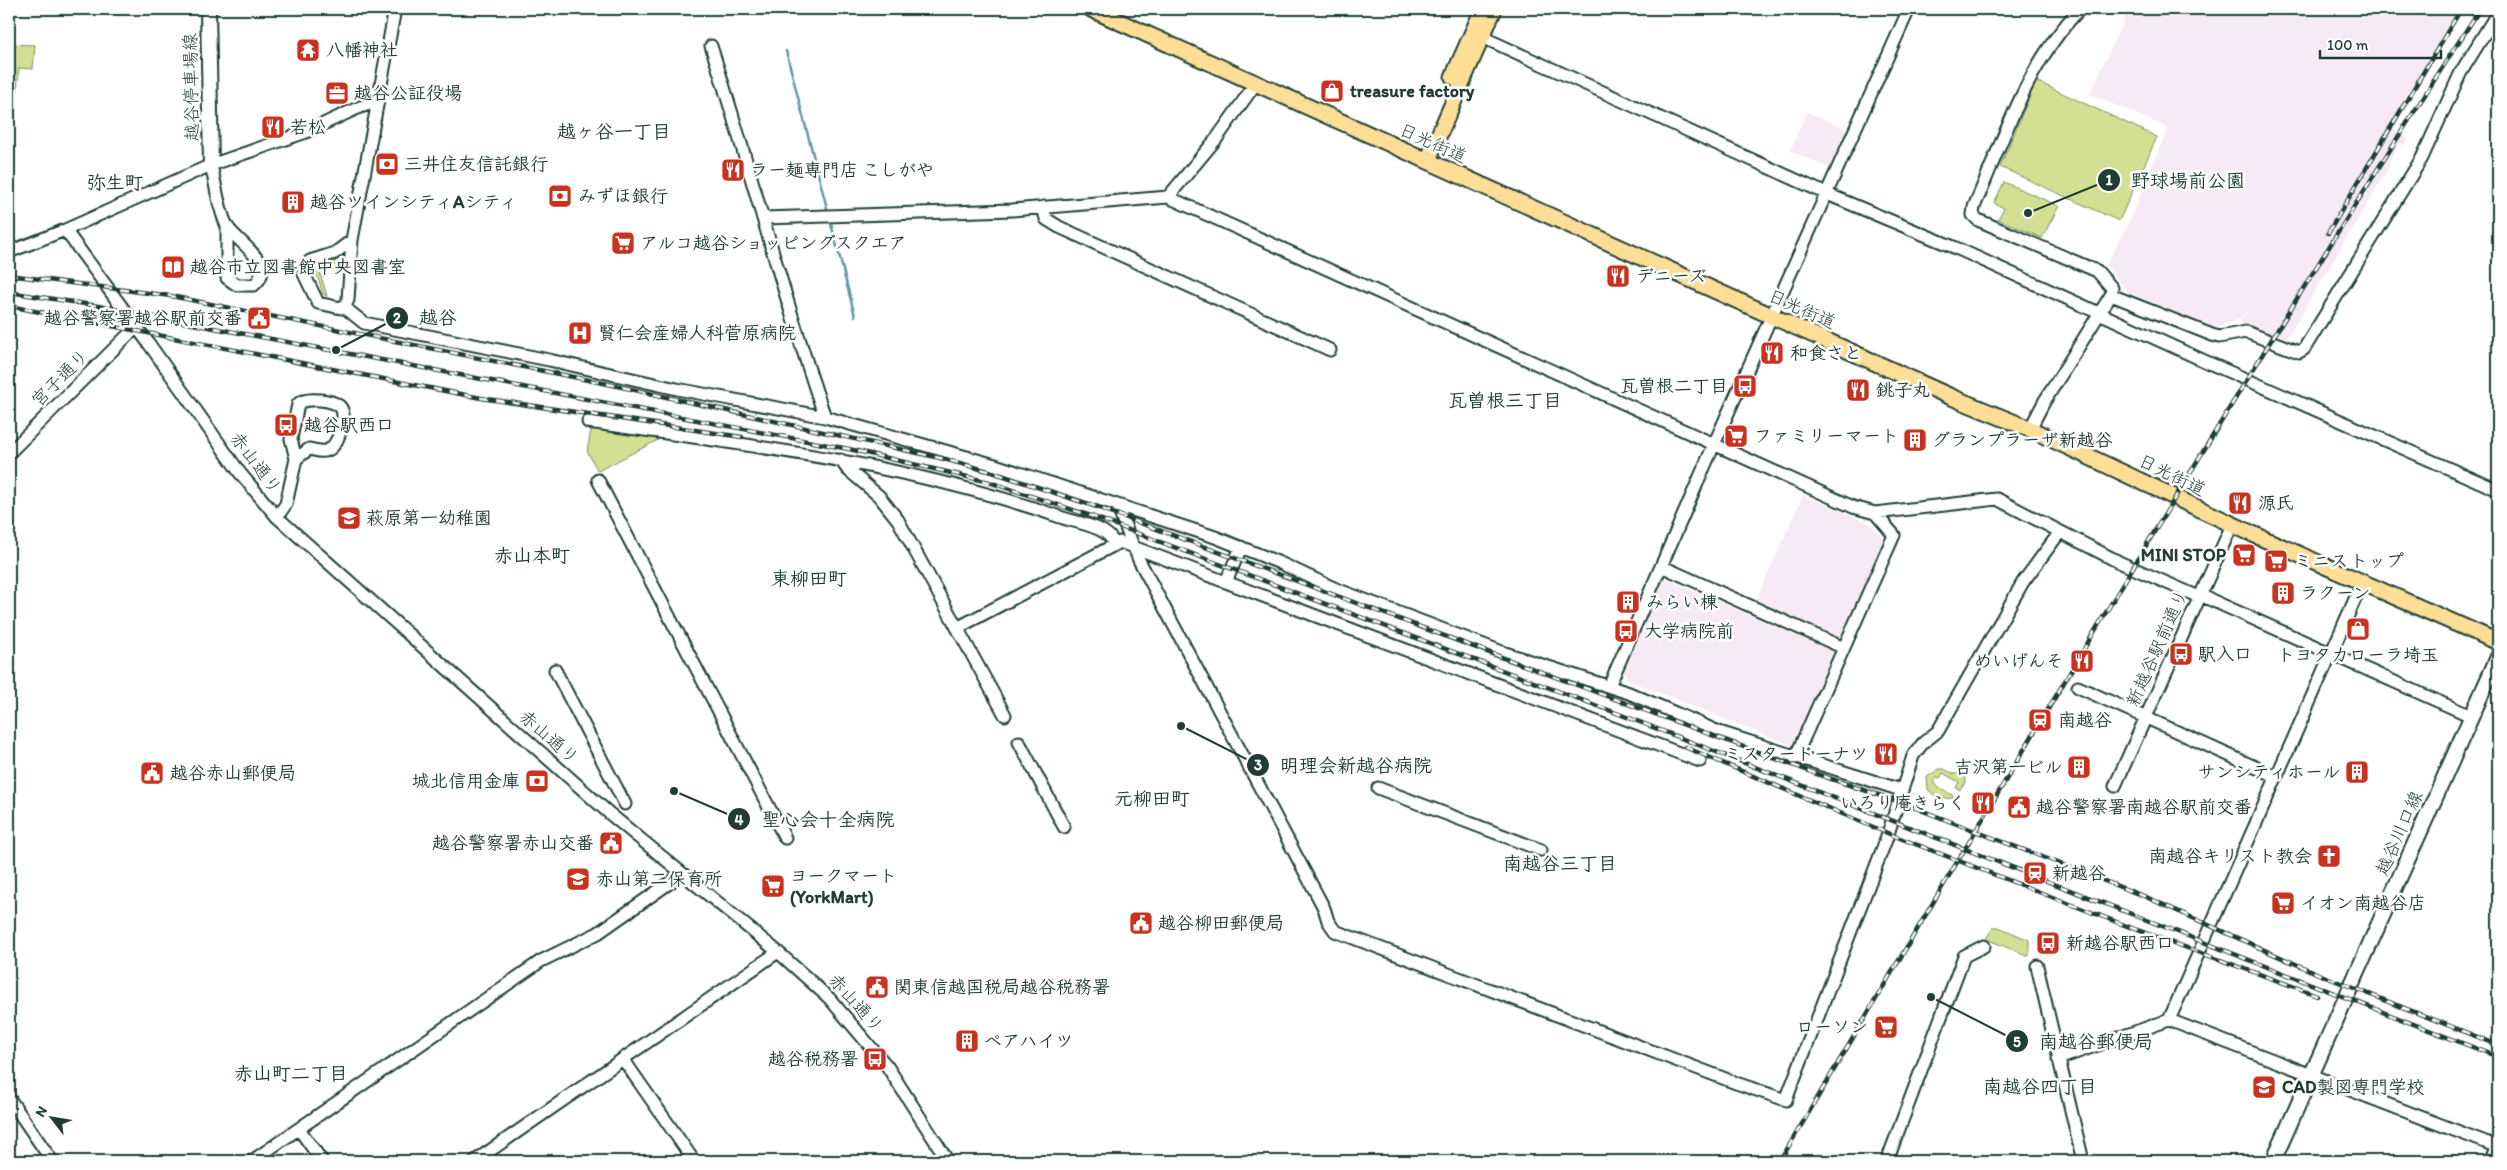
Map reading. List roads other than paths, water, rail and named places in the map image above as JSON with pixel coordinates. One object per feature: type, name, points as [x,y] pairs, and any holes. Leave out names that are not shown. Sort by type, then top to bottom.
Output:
[{"type":"main road","name":"越谷停車場線","points":[[208,9],[211,165]]},
{"type":"main road","name":"日光街道","points":[[1091,9],[1949,396],[2030,429],[2232,525],[2498,642]]},
{"type":"main road","points":[[1423,158],[1483,9]]},
{"type":"main road","points":[[1423,158],[1494,9]]},
{"type":"main road","name":"越谷川口線","points":[[2273,1161],[2498,657]]},
{"type":"street","points":[[344,307],[348,300],[352,263],[352,240],[395,9]]},
{"type":"street","points":[[1609,686],[1716,445],[1716,440],[1909,9]]},
{"type":"street","points":[[2030,429],[2044,402],[2111,294],[2112,288],[2097,271],[1987,224],[1973,215],[1974,207],[2033,72],[2046,49],[2080,9]]},
{"type":"street","points":[[2111,294],[2219,337],[2246,332],[2298,352],[2304,348],[2422,158],[2458,79],[2498,12]]},
{"type":"street","points":[[1482,37],[1827,194],[1950,246],[2498,490]]},
{"type":"street","points":[[711,46],[765,218],[799,343],[826,417]]},
{"type":"street","points":[[1168,197],[1223,130],[1256,84]]},
{"type":"street","points":[[9,252],[65,230],[211,165],[306,132],[360,107],[377,102]]},
{"type":"street","points":[[211,165],[228,227],[226,273],[230,281],[238,285],[254,286],[260,276],[260,266],[252,249],[228,227]]},
{"type":"street","points":[[765,218],[1043,207],[1168,197],[1853,507],[1874,513],[1997,499],[2137,570],[2472,716]]},
{"type":"street","points":[[1043,207],[1046,219],[1059,227],[1330,350]]},
{"type":"street","name":"赤山通り","points":[[65,230],[240,473],[276,517],[596,802],[778,952],[829,998],[862,1035],[892,1074],[948,1161]]},
{"type":"street","points":[[352,240],[335,253],[310,261],[306,265],[304,274],[318,303],[344,307],[364,323],[549,360],[677,389],[826,417],[995,465],[1241,547],[1336,589],[1502,652],[1609,686],[1719,732],[1795,758],[1901,790]]},
{"type":"street","points":[[226,255],[233,246],[244,243]]},
{"type":"street","points":[[335,253],[345,256],[352,263]]},
{"type":"street","name":"宮子通り","points":[[9,453],[136,327]]},
{"type":"street","points":[[276,517],[286,504],[296,459],[290,439],[298,404],[309,398],[335,404],[341,408],[343,415],[338,440],[331,449],[324,452],[309,449],[296,459]]},
{"type":"street","points":[[588,422],[842,460],[917,475],[1028,506],[1108,534],[1114,544]]},
{"type":"street","points":[[842,460],[847,469],[879,496],[898,520],[1004,715]]},
{"type":"street","points":[[598,480],[785,838]]},
{"type":"street","points":[[1117,506],[1134,547],[1324,908],[1328,921],[1335,931],[1755,1090],[1786,1100],[1886,840],[1901,790],[1916,752],[1938,731],[2023,582],[2060,532]]},
{"type":"street","points":[[1795,758],[1894,535],[1874,513]]},
{"type":"street","name":"新越谷駅前通り","points":[[2115,786],[2232,525]]},
{"type":"street","points":[[957,628],[1120,542],[1700,761]]},
{"type":"street","points":[[1226,582],[1241,547]]},
{"type":"street","points":[[1661,566],[1844,648]]},
{"type":"street","points":[[2169,1020],[2363,581]]},
{"type":"street","points":[[555,670],[625,804]]},
{"type":"street","points":[[2078,688],[2277,777]]},
{"type":"street","points":[[1019,742],[1064,827]]},
{"type":"street","points":[[1378,788],[1541,850]]},
{"type":"street","points":[[252,1161],[541,961],[598,933],[682,874]]},
{"type":"street","points":[[1887,1161],[1964,956],[1984,946]]},
{"type":"street","points":[[475,1161],[778,952]]},
{"type":"street","points":[[2037,966],[2083,1161]]},
{"type":"street","points":[[2058,1059],[2169,1020],[2498,1145],[2490,1161]]},
{"type":"street","points":[[623,1059],[694,1161]]},
{"type":"street","points":[[9,1098],[52,1161]]},
{"type":"street","points":[[299,1129],[322,1161]]},
{"type":"waterway","points":[[786,51],[828,212]]},
{"type":"waterway","points":[[830,220],[855,316]]},
{"type":"railway","points":[[2328,233],[2461,9]]},
{"type":"railway","points":[[1780,1161],[2212,437],[2389,151],[2480,9]]},
{"type":"railway","points":[[9,275],[171,296],[608,384],[940,458],[992,472],[1097,507],[1814,773],[1905,804],[2146,897],[2316,973],[2498,1045]]},
{"type":"railway","points":[[9,292],[98,306],[849,449],[989,482],[1094,517],[1619,714],[2498,1057]]},
{"type":"railway","points":[[9,306],[481,398],[742,437]]},
{"type":"railway","points":[[1685,747],[1892,835],[2132,928],[2317,995]]},
{"type":"place","name":"八幡神社","points":[[308,50]]},
{"type":"place","name":"treasure factory","points":[[1332,91]]},
{"type":"place","name":"越谷公証役場","points":[[337,93]]},
{"type":"place","name":"若松","points":[[273,127]]},
{"type":"place","name":"三井住友信託銀行","points":[[387,164]]},
{"type":"place","name":"ラー麺専門店 こしがや","points":[[733,170]]},
{"type":"place","name":"みずほ銀行","points":[[560,196]]},
{"type":"place","name":"越谷ツインシティAシティ","points":[[293,202]]},
{"type":"place","name":"野球場前公園","points":[[2028,213]]},
{"type":"place","name":"アルコ越谷ショッピングスクエア","points":[[623,243]]},
{"type":"place","name":"越谷市立図書館中央図書室","points":[[173,267]]},
{"type":"place","name":"デニーズ","points":[[1618,276]]},
{"type":"place","name":"越谷警察署越谷駅前交番","points":[[259,318]]},
{"type":"place","name":"賢仁会産婦人科菅原病院","points":[[580,333]]},
{"type":"place","name":"越谷","points":[[336,350]]},
{"type":"place","name":"和食さと","points":[[1772,353]]},
{"type":"place","name":"瓦曽根二丁目","points":[[1745,386]]},
{"type":"place","name":"銚子丸","points":[[1858,390]]},
{"type":"place","name":"越谷駅西口","points":[[286,425]]},
{"type":"place","name":"ファミリーマート","points":[[1736,436]]},
{"type":"place","name":"グランプラーザ新越谷","points":[[1915,440]]},
{"type":"place","name":"源氏","points":[[2240,503]]},
{"type":"place","name":"萩原第一幼稚園","points":[[349,518]]},
{"type":"place","name":"MINI STOP","points":[[2244,555]]},
{"type":"place","name":"ミニストップ","points":[[2276,561]]},
{"type":"place","name":"ラクーン","points":[[2283,593]]},
{"type":"place","name":"みらい棟","points":[[1628,602]]},
{"type":"place","name":"トヨタカローラ埼玉","points":[[2358,629]]},
{"type":"place","name":"大学病院前","points":[[1626,631]]},
{"type":"place","name":"駅入口","points":[[2181,654]]},
{"type":"place","name":"めいげんそ","points":[[2082,661]]},
{"type":"place","name":"南越谷","points":[[2040,720]]},
{"type":"place","name":"明理会新越谷病院","points":[[1181,726]]},
{"type":"place","name":"ミスタードーナツ","points":[[1886,754]]},
{"type":"place","name":"吉沢第一ビル","points":[[2079,767]]},
{"type":"place","name":"サンシティホール","points":[[2357,772]]},
{"type":"place","name":"越谷赤山郵便局","points":[[152,773]]},
{"type":"place","name":"城北信用金庫","points":[[537,781]]},
{"type":"place","name":"聖心会十全病院","points":[[674,791]]},
{"type":"place","name":"いろり庵きらく","points":[[1983,803]]},
{"type":"place","name":"越谷警察署南越谷駅前交番","points":[[2019,807]]},
{"type":"place","name":"越谷警察署赤山交番","points":[[611,843]]},
{"type":"place","name":"南越谷キリスト教会","points":[[2329,856]]},
{"type":"place","name":"新越谷","points":[[2035,873]]},
{"type":"place","name":"赤山第二保育所","points":[[578,879]]},
{"type":"place","name":"ヨークマート (YorkMart)","points":[[773,886]]},
{"type":"place","name":"イオン南越谷店","points":[[2283,903]]},
{"type":"place","name":"越谷柳田郵便局","points":[[1141,923]]},
{"type":"place","name":"新越谷駅西口","points":[[2048,943]]},
{"type":"place","name":"関東信越国税局越谷税務署","points":[[877,987]]},
{"type":"place","name":"南越谷郵便局","points":[[1931,997]]},
{"type":"place","name":"ローソン","points":[[1886,1027]]},
{"type":"place","name":"ペアハイツ","points":[[967,1041]]},
{"type":"place","name":"越谷税務署","points":[[875,1059]]},
{"type":"place","name":"CAD製図専門学校","points":[[2264,1087]]},
{"type":"district","name":"越ヶ谷一丁目","points":[[614,131]]},
{"type":"district","name":"弥生町","points":[[115,182]]},
{"type":"district","name":"瓦曽根三丁目","points":[[1505,400]]},
{"type":"district","name":"赤山本町","points":[[532,555]]},
{"type":"district","name":"東柳田町","points":[[809,578]]},
{"type":"district","name":"元柳田町","points":[[1152,798]]},
{"type":"district","name":"南越谷三丁目","points":[[1560,863]]},
{"type":"district","name":"赤山町二丁目","points":[[291,1073]]},
{"type":"district","name":"南越谷四丁目","points":[[2040,1086]]}]
